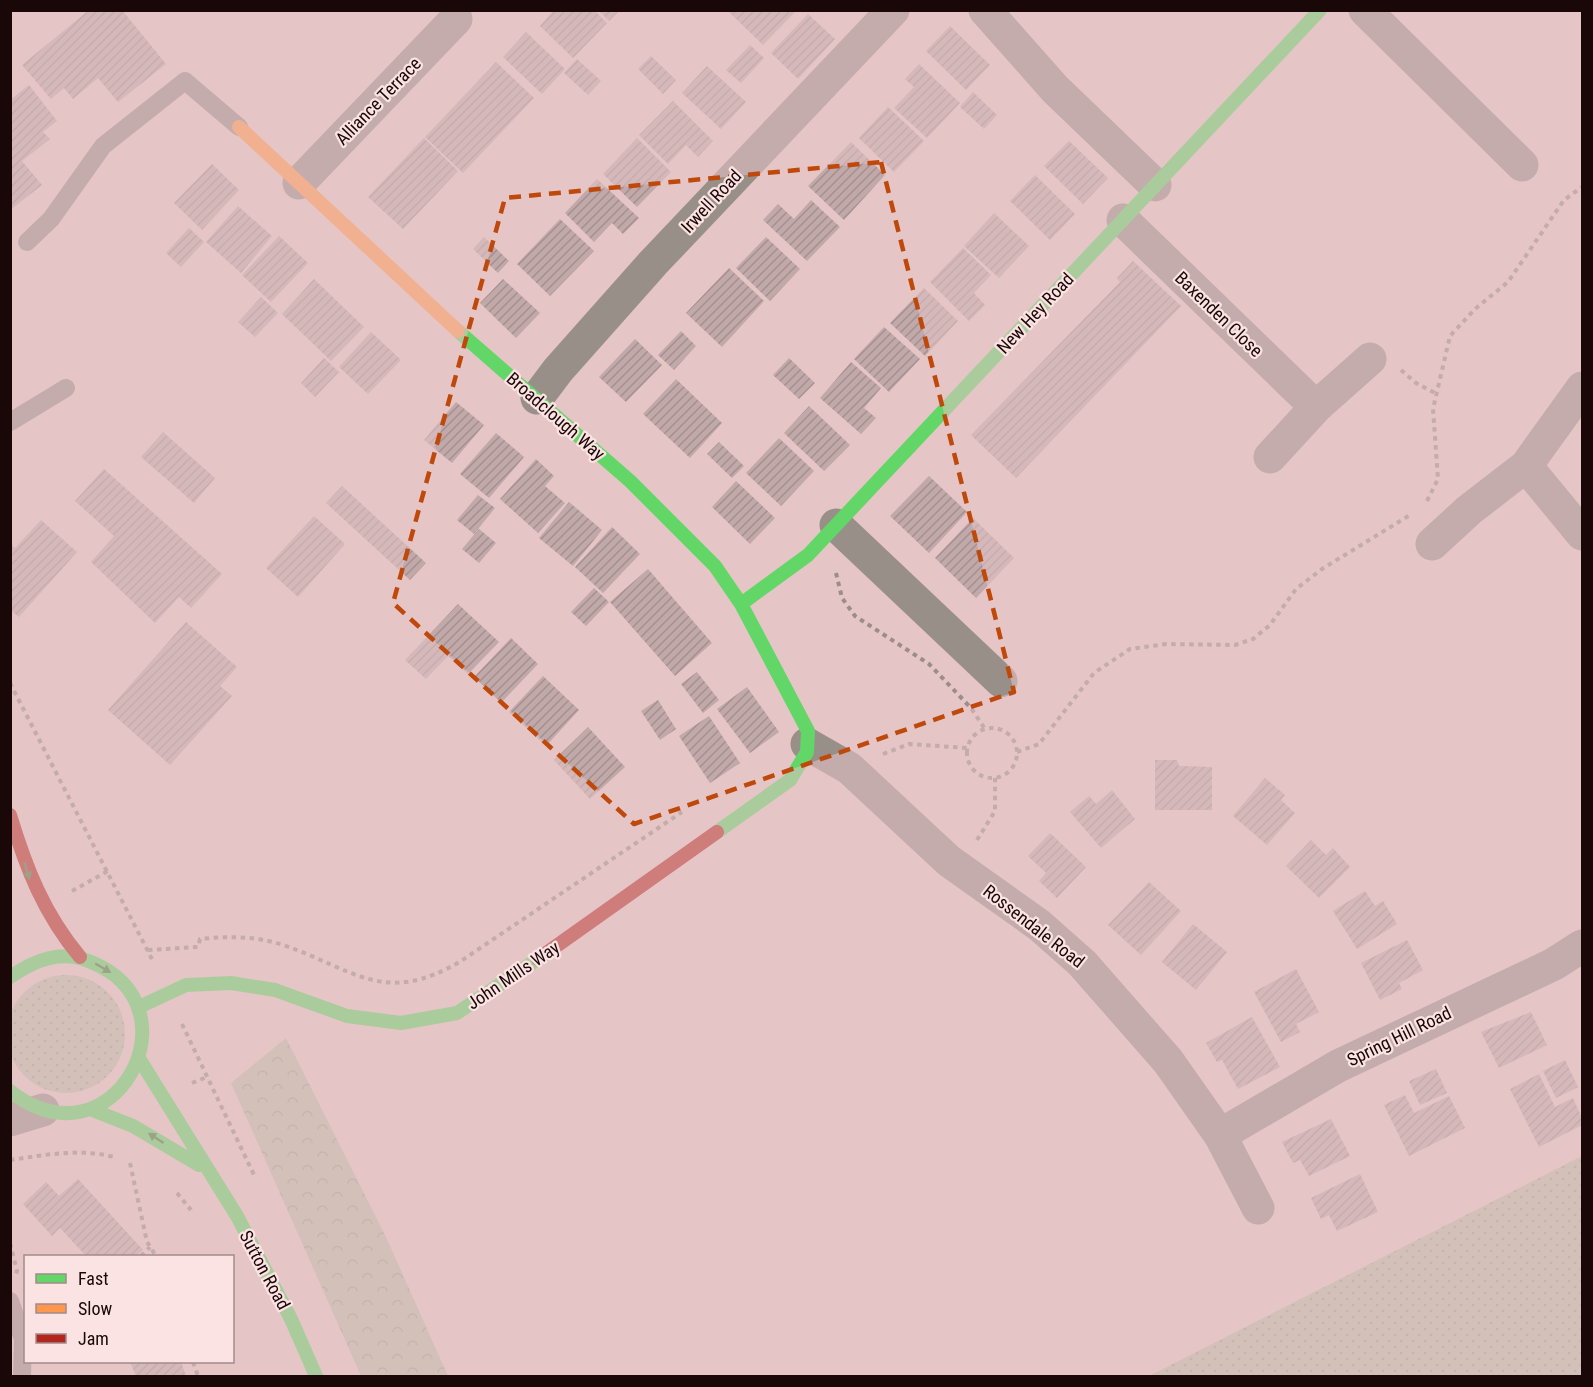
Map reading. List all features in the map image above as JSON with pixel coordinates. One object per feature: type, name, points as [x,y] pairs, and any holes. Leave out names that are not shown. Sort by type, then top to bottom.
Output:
[{"type":"street","points":[[985,10],[1055,89],[1155,185]]},
{"type":"street","name":"New Hey Road","points":[[741,604],[841,530],[1155,185],[1320,10]]},
{"type":"street","points":[[1365,10],[1522,165]]},
{"type":"street","name":"Irwell Road","points":[[537,398],[558,370],[652,263],[884,13]]},
{"type":"street","name":"Alliance Terrace","points":[[299,183],[456,20]]},
{"type":"street","name":"Broadclough Way","points":[[239,127],[489,359],[537,398],[630,481],[715,566],[741,604],[808,731],[807,748]]},
{"type":"street","name":"Baxenden Close","points":[[1123,220],[1316,407]]},
{"type":"street","points":[[1270,457],[1316,407],[1370,359]]},
{"type":"street","points":[[1432,544],[1469,510],[1526,466],[1582,388]]},
{"type":"street","points":[[1526,466],[1582,534]]},
{"type":"street","points":[[841,530],[1001,681]]},
{"type":"street","name":"Rossendale Road","points":[[807,748],[854,773],[957,867],[1039,925],[1082,963],[1168,1061],[1220,1135],[1258,1208]]},
{"type":"street","name":"John Mills Way","points":[[139,1007],[186,985],[231,983],[275,990],[346,1016],[401,1023],[457,1013],[509,980],[790,780],[807,748]]},
{"type":"street","name":"Sutton Road","points":[[10,815],[29,879],[40,904],[61,935],[80,957]]},
{"type":"street","name":"Spring Hill Road","points":[[1220,1135],[1338,1066],[1554,964],[1582,946]]},
{"type":"street","name":"Sutton Road","points":[[10,977],[31,963],[55,956],[80,957],[105,967],[126,984],[139,1007],[144,1034],[140,1060],[128,1081],[111,1098],[90,1109],[58,1113],[43,1110],[21,1100],[10,1091]]},
{"type":"street","name":"Sutton Road","points":[[140,1060],[248,1237],[291,1319],[316,1377]]},
{"type":"street","name":"Sutton Road","points":[[90,1109],[118,1118],[143,1130],[206,1170]]},
{"type":"street","points":[[10,1120],[43,1110]]},
{"type":"lane","points":[[27,242],[51,219],[103,146],[185,81],[239,127]]},
{"type":"lane","points":[[10,422],[66,388]]},
{"type":"lane","points":[[10,1301],[23,1339],[22,1377]]},
{"type":"path","points":[[1426,504],[1438,479],[1433,409],[1450,336],[1475,309],[1508,282],[1564,200],[1582,187]]},
{"type":"path","points":[[1370,359],[1398,367],[1416,382],[1437,394]]},
{"type":"path","points":[[1017,752],[1039,744],[1094,673],[1130,649],[1166,644],[1235,645],[1253,639],[1270,625],[1296,589],[1322,569],[1418,509]]},
{"type":"path","points":[[841,530],[835,562],[837,582],[842,598],[855,616],[930,664],[971,708],[985,729]]},
{"type":"path","points":[[10,683],[207,1077]]},
{"type":"path","points":[[985,729],[1005,732],[1012,737],[1017,752],[1013,768],[1006,774],[995,777],[982,776],[970,765],[968,748],[975,734],[985,729]]},
{"type":"path","points":[[854,773],[886,752],[909,744],[968,748]]},
{"type":"path","points":[[957,867],[995,811],[995,777]]},
{"type":"path","points":[[393,984],[421,980],[445,970],[666,823]]},
{"type":"path","points":[[10,1160],[62,1152],[91,1152],[113,1156],[140,1171]]},
{"type":"path","points":[[129,1165],[150,1247],[155,1255]]},
{"type":"path","points":[[172,1186],[193,1213]]},
{"type":"path","points":[[10,1243],[17,1271],[14,1282]]},
{"type":"path","points":[[143,1255],[150,1247]]},
{"type":"highlighted area","points":[[881,162],[1014,692],[634,824],[393,603],[505,198]]},
{"type":"green space","points":[[66,975],[89,979],[108,992],[121,1011],[125,1034],[121,1057],[108,1076],[89,1089],[66,1093],[43,1089],[24,1076],[11,1057],[7,1034],[11,1011],[24,992],[43,979]]},
{"type":"green space","points":[[286,1038],[387,1239],[448,1376],[361,1376],[231,1083]]},
{"type":"green space","points":[[1582,1156],[1582,1376],[1149,1376]]},
{"type":"building","points":[[89,10],[122,10],[166,64],[118,102],[98,78],[73,99],[64,88],[51,99],[22,65]]},
{"type":"building","points":[[554,10],[594,10],[607,23],[573,58],[540,26]]},
{"type":"building","points":[[598,10],[620,10],[609,21]]},
{"type":"building","points":[[727,10],[797,10],[763,45]]},
{"type":"building","points":[[808,14],[835,39],[798,79],[771,53]]},
{"type":"building","points":[[950,26],[990,65],[966,90],[926,51]]},
{"type":"building","points":[[526,32],[565,69],[542,94],[503,57]]},
{"type":"building","points":[[750,45],[764,58],[741,83],[726,70]]},
{"type":"building","points":[[651,56],[676,80],[663,94],[638,69]]},
{"type":"building","points":[[577,59],[601,81],[588,95],[564,73]]},
{"type":"building","points":[[496,62],[534,98],[463,173],[425,137]]},
{"type":"building","points":[[919,64],[960,103],[927,138],[894,108],[914,87],[905,79]]},
{"type":"building","points":[[707,66],[746,102],[721,129],[682,93]]},
{"type":"building","points":[[29,85],[57,121],[43,132],[50,139],[22,161],[42,185],[10,210],[10,100]]},
{"type":"building","points":[[973,92],[997,115],[984,129],[960,107]]},
{"type":"building","points":[[673,101],[713,141],[698,157],[686,145],[668,164],[639,135]]},
{"type":"building","points":[[888,107],[924,141],[894,172],[859,138]]},
{"type":"building","points":[[424,138],[458,171],[403,229],[368,197]]},
{"type":"building","points":[[637,138],[671,172],[637,207],[603,174]]},
{"type":"building","points":[[1069,141],[1108,178],[1083,204],[1044,166]]},
{"type":"building","points":[[851,142],[885,175],[844,220],[808,186]]},
{"type":"building","points":[[212,164],[239,190],[202,230],[174,203]]},
{"type":"building","points":[[1035,175],[1075,214],[1050,240],[1010,201]]},
{"type":"building","points":[[597,179],[639,218],[623,234],[612,223],[594,242],[565,213]]},
{"type":"building","points":[[811,200],[840,227],[807,261],[763,220],[778,204],[794,219]]},
{"type":"building","points":[[238,206],[272,236],[241,273],[206,242]]},
{"type":"building","points":[[994,213],[1029,246],[999,278],[964,246]]},
{"type":"building","points":[[560,219],[594,251],[550,296],[517,264]]},
{"type":"building","points":[[189,228],[204,242],[181,267],[166,253]]},
{"type":"building","points":[[279,236],[308,263],[271,302],[242,275]]},
{"type":"building","points":[[484,237],[509,261],[498,273],[473,249]]},
{"type":"building","points":[[766,237],[800,269],[770,301],[736,268]]},
{"type":"building","points":[[963,248],[991,275],[974,293],[985,305],[969,321],[930,282]]},
{"type":"building","points":[[1133,261],[1181,306],[1016,478],[971,435],[1120,282],[1117,278]]},
{"type":"building","points":[[729,268],[764,301],[722,347],[686,313]]},
{"type":"building","points":[[314,279],[364,327],[331,361],[282,314]]},
{"type":"building","points":[[503,279],[540,313],[516,338],[480,303]]},
{"type":"building","points":[[924,288],[958,321],[925,356],[890,323]]},
{"type":"building","points":[[261,297],[278,313],[255,337],[238,322]]},
{"type":"building","points":[[884,327],[920,359],[889,392],[854,359]]},
{"type":"building","points":[[681,331],[696,346],[674,370],[658,355]]},
{"type":"building","points":[[371,332],[401,360],[368,394],[339,367]]},
{"type":"building","points":[[635,339],[662,365],[626,402],[599,377]]},
{"type":"building","points":[[324,358],[339,372],[315,397],[301,383]]},
{"type":"building","points":[[789,358],[815,383],[799,399],[773,375]]},
{"type":"building","points":[[851,362],[881,388],[864,408],[876,418],[861,434],[820,398]]},
{"type":"building","points":[[676,379],[722,423],[690,458],[643,414]]},
{"type":"building","points":[[456,402],[484,425],[452,463],[424,440]]},
{"type":"building","points":[[809,406],[850,445],[824,471],[784,433]]},
{"type":"building","points":[[163,432],[215,478],[194,503],[141,457]]},
{"type":"building","points":[[496,433],[524,457],[489,498],[460,474]]},
{"type":"building","points":[[779,438],[814,471],[781,506],[746,473]]},
{"type":"building","points":[[719,442],[744,466],[732,478],[707,454]]},
{"type":"building","points":[[536,459],[554,476],[545,486],[565,503],[538,533],[500,499]]},
{"type":"building","points":[[104,469],[222,574],[191,608],[179,597],[155,623],[91,562],[114,536],[75,501]]},
{"type":"building","points":[[929,476],[967,512],[929,553],[890,516]]},
{"type":"building","points":[[736,481],[775,518],[750,544],[712,507]]},
{"type":"building","points":[[342,486],[426,563],[410,580],[326,503]]},
{"type":"building","points":[[478,495],[495,508],[474,534],[457,520]]},
{"type":"building","points":[[569,502],[602,530],[573,566],[539,538]]},
{"type":"building","points":[[314,516],[345,544],[298,597],[266,568]]},
{"type":"building","points":[[973,518],[1014,558],[976,598],[935,558]]},
{"type":"building","points":[[41,520],[77,552],[19,617],[10,610],[10,544],[15,548]]},
{"type":"building","points":[[612,527],[640,554],[603,593],[575,567]]},
{"type":"building","points":[[479,529],[496,543],[479,563],[462,549]]},
{"type":"building","points":[[648,569],[712,643],[675,676],[610,602]]},
{"type":"building","points":[[594,588],[609,602],[586,626],[571,612]]},
{"type":"building","points":[[458,604],[499,642],[468,674],[448,656],[426,679],[405,660]]},
{"type":"building","points":[[186,622],[237,667],[220,686],[232,696],[170,765],[108,710]]},
{"type":"building","points":[[511,638],[538,664],[501,703],[474,677]]},
{"type":"building","points":[[697,672],[719,700],[703,713],[681,684]]},
{"type":"building","points":[[543,676],[579,710],[546,746],[509,712]]},
{"type":"building","points":[[747,687],[779,732],[750,753],[717,709]]},
{"type":"building","points":[[658,700],[676,729],[660,740],[641,711]]},
{"type":"building","points":[[709,716],[740,763],[710,783],[679,736]]},
{"type":"building","points":[[588,727],[625,767],[590,799],[554,760]]},
{"type":"building","points":[[1155,760],[1177,760],[1179,766],[1212,767],[1212,810],[1155,810]]},
{"type":"building","points":[[1265,778],[1285,795],[1281,800],[1295,813],[1267,845],[1233,816]]},
{"type":"building","points":[[1112,790],[1135,819],[1101,848],[1070,812],[1089,796],[1096,804]]},
{"type":"building","points":[[1050,833],[1086,867],[1057,898],[1039,881],[1046,873],[1028,856]]},
{"type":"building","points":[[1311,840],[1326,855],[1333,848],[1350,867],[1319,898],[1286,866]]},
{"type":"building","points":[[1149,882],[1181,911],[1141,955],[1108,925]]},
{"type":"building","points":[[1365,891],[1375,906],[1383,901],[1397,924],[1357,949],[1333,911]]},
{"type":"building","points":[[1193,924],[1227,952],[1196,990],[1162,962]]},
{"type":"building","points":[[1407,940],[1423,970],[1399,983],[1402,989],[1380,1000],[1361,963]]},
{"type":"building","points":[[1296,969],[1319,1012],[1296,1024],[1300,1032],[1281,1042],[1254,992]]},
{"type":"building","points":[[1531,1012],[1547,1045],[1499,1068],[1481,1032]]},
{"type":"building","points":[[1252,1017],[1280,1067],[1238,1089],[1222,1060],[1217,1062],[1206,1043]]},
{"type":"building","points":[[1565,1060],[1578,1087],[1556,1098],[1543,1071]]},
{"type":"building","points":[[1436,1069],[1447,1093],[1420,1105],[1409,1081]]},
{"type":"building","points":[[1539,1074],[1555,1107],[1573,1098],[1582,1118],[1582,1125],[1539,1147],[1510,1089]]},
{"type":"building","points":[[1405,1095],[1414,1113],[1449,1096],[1465,1128],[1409,1156],[1384,1105]]},
{"type":"building","points":[[1331,1119],[1350,1156],[1309,1176],[1300,1160],[1293,1163],[1282,1142]]},
{"type":"building","points":[[1360,1174],[1378,1212],[1337,1231],[1329,1215],[1321,1219],[1311,1198]]},
{"type":"building","points":[[78,1179],[143,1250],[137,1255],[85,1255],[60,1228],[52,1236],[23,1204],[46,1182],[59,1196]]},
{"type":"building","points":[[130,1363],[181,1363],[186,1376],[136,1376]]},
{"type":"traffic: fast","points":[[741,604],[808,555],[1320,10]]},
{"type":"traffic: fast","points":[[458,331],[630,481],[715,566],[741,604],[808,731],[807,752],[790,780],[717,832]]},
{"type":"traffic: fast","points":[[10,977],[49,958],[69,956],[91,962],[124,984],[140,1013],[141,1044],[131,1074],[110,1098],[82,1111],[48,1111],[10,1091]]},
{"type":"traffic: fast","points":[[139,1007],[186,985],[231,983],[275,990],[347,1016],[401,1023],[457,1013],[538,959]]},
{"type":"traffic: fast","points":[[140,1060],[237,1216],[291,1319],[316,1376]]},
{"type":"traffic: fast","points":[[90,1109],[133,1126],[199,1165]]},
{"type":"traffic: slow","points":[[239,127],[458,331]]},
{"type":"traffic: jam","points":[[10,815],[23,854],[46,907],[80,957]]},
{"type":"traffic: jam","points":[[538,959],[717,832]]}]
